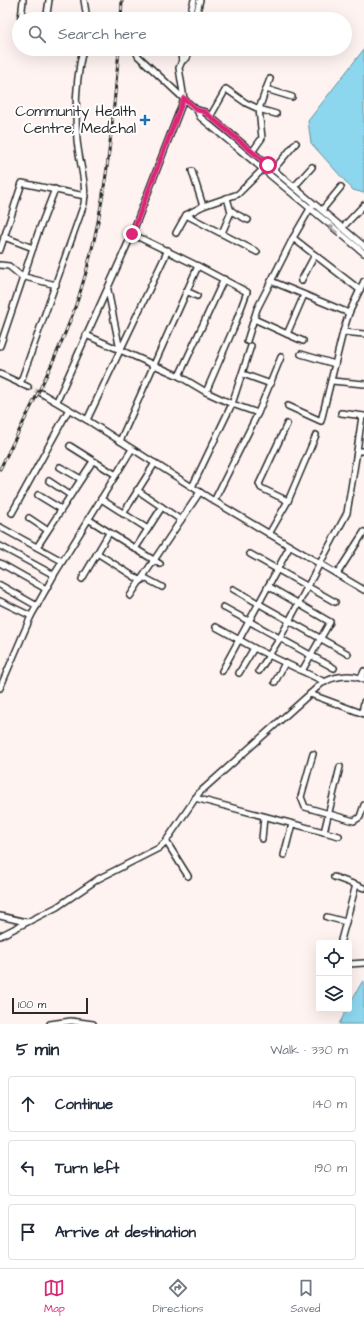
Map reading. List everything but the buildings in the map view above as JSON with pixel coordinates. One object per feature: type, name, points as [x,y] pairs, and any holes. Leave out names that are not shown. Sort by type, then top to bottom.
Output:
[{"type":"street","points":[[22,12],[23,0]]},
{"type":"street","points":[[47,12],[49,0]]},
{"type":"street","points":[[84,0],[86,12]]},
{"type":"street","points":[[191,12],[194,0]]},
{"type":"street","points":[[197,12],[200,0]]},
{"type":"street","points":[[20,384],[84,204],[85,196],[77,140],[78,71],[81,56]]},
{"type":"street","points":[[138,56],[197,110],[210,117],[252,152],[265,167],[310,210],[364,253]]},
{"type":"street","points":[[57,401],[132,234],[184,98],[180,68],[182,61],[181,56]]},
{"type":"street","points":[[182,61],[187,56]]},
{"type":"street","points":[[252,152],[262,138],[259,109],[270,79]]},
{"type":"street","points":[[210,117],[226,89],[246,103],[276,114]]},
{"type":"street","points":[[266,89],[292,97]]},
{"type":"street","points":[[197,110],[200,117],[265,167],[273,170],[364,246]]},
{"type":"street","points":[[273,170],[296,143]]},
{"type":"street","points":[[176,233],[186,215],[203,206],[238,194],[265,167]]},
{"type":"street","points":[[294,187],[312,167]]},
{"type":"street","points":[[192,171],[203,206]]},
{"type":"street","points":[[0,250],[22,183],[85,196]]},
{"type":"street","points":[[322,210],[341,187]]},
{"type":"street","points":[[0,346],[33,248],[55,189]]},
{"type":"street","points":[[226,198],[232,210],[236,214],[248,220]]},
{"type":"street","points":[[247,341],[257,309],[270,281],[313,203]]},
{"type":"street","points":[[342,228],[364,205]]},
{"type":"street","points":[[222,233],[232,210]]},
{"type":"street","points":[[186,215],[257,252]]},
{"type":"street","points":[[132,234],[168,250],[247,292],[234,327],[206,392]]},
{"type":"street","points":[[4,237],[33,248]]},
{"type":"street","points":[[293,238],[360,290]]},
{"type":"street","points":[[88,420],[168,250]]},
{"type":"street","points":[[301,281],[315,255]]},
{"type":"street","points":[[0,264],[9,266],[24,277],[56,286]]},
{"type":"street","points":[[120,441],[153,364],[198,266]]},
{"type":"street","points":[[179,376],[224,279]]},
{"type":"street","points":[[270,281],[349,313]]},
{"type":"street","points":[[288,406],[321,421],[343,332],[349,313],[364,281]]},
{"type":"street","points":[[108,290],[120,350]]},
{"type":"street","points":[[186,291],[197,296]]},
{"type":"street","points":[[287,334],[304,295]]},
{"type":"street","points":[[254,319],[303,340]]},
{"type":"street","points":[[343,332],[364,334]]},
{"type":"street","points":[[86,334],[179,376],[206,392],[232,404],[258,413]]},
{"type":"street","points":[[192,487],[232,404],[251,346]]},
{"type":"street","points":[[301,354],[335,364]]},
{"type":"street","points":[[214,501],[258,413],[281,357]]},
{"type":"street","points":[[242,374],[271,384]]},
{"type":"street","points":[[0,375],[28,387]]},
{"type":"street","points":[[332,381],[364,384]]},
{"type":"street","points":[[41,393],[88,420],[214,501],[364,590]]},
{"type":"street","points":[[12,513],[69,409]]},
{"type":"street","points":[[259,671],[270,656],[280,638],[347,512],[363,416],[341,413]]},
{"type":"street","points":[[287,424],[259,484],[261,488],[288,501]]},
{"type":"street","points":[[269,534],[288,501],[316,435]]},
{"type":"street","points":[[70,446],[116,475]]},
{"type":"street","points":[[0,688],[31,616],[54,574],[132,449]]},
{"type":"street","points":[[357,451],[364,451]]},
{"type":"street","points":[[37,547],[93,460]]},
{"type":"street","points":[[123,514],[155,464]]},
{"type":"street","points":[[60,467],[81,479]]},
{"type":"street","points":[[49,481],[70,495]]},
{"type":"street","points":[[137,490],[181,520]]},
{"type":"street","points":[[130,596],[200,492]]},
{"type":"street","points":[[38,495],[61,509]]},
{"type":"street","points":[[101,499],[123,514],[148,528]]},
{"type":"street","points":[[135,548],[162,507]]},
{"type":"street","points":[[29,518],[48,530]]},
{"type":"street","points":[[88,519],[160,564]]},
{"type":"street","points":[[0,527],[62,561]]},
{"type":"street","points":[[337,574],[364,532]]},
{"type":"street","points":[[82,579],[110,533]]},
{"type":"street","points":[[0,546],[54,574]]},
{"type":"street","points":[[222,671],[290,546]]},
{"type":"street","points":[[97,553],[142,579],[162,586]]},
{"type":"street","points":[[250,554],[335,602]]},
{"type":"street","points":[[0,563],[46,589]]},
{"type":"street","points":[[0,586],[37,606]]},
{"type":"street","points":[[268,586],[330,622],[319,638],[302,671]]},
{"type":"street","points":[[233,589],[348,654]]},
{"type":"street","points":[[0,602],[31,616]]},
{"type":"street","points":[[223,607],[334,668]]},
{"type":"street","points":[[216,627],[254,648],[325,682]]},
{"type":"street","points":[[239,673],[254,648]]},
{"type":"street","points":[[275,682],[285,663]]},
{"type":"street","points":[[0,670],[6,672]]},
{"type":"street","points":[[0,936],[57,907],[93,882],[155,851],[166,841],[195,798],[310,694],[325,682],[341,676],[363,679],[364,671]]},
{"type":"street","points":[[310,694],[363,713],[364,702]]},
{"type":"street","points":[[312,754],[301,800],[305,807],[354,821],[360,817],[364,805]]},
{"type":"street","points":[[324,832],[340,767]]},
{"type":"street","points":[[195,798],[339,836]]},
{"type":"street","points":[[262,839],[264,817]]},
{"type":"street","points":[[284,855],[292,824]]},
{"type":"street","points":[[166,841],[188,876]]},
{"type":"street","points":[[334,877],[364,888]]},
{"type":"street","points":[[341,940],[356,885]]},
{"type":"street","points":[[0,916],[26,922]]},
{"type":"street","points":[[327,917],[346,922]]},
{"type":"street","points":[[352,964],[364,963]]},
{"type":"street","points":[[50,1024],[71,1021],[93,1024]]},
{"type":"water","points":[[364,49],[364,193],[353,190],[311,143],[308,121]]},
{"type":"water","points":[[364,981],[364,1024],[339,1024],[345,1012],[352,1012],[352,1000]]},
{"type":"tunnel","points":[[28,387],[41,393]]},
{"type":"railway","points":[[121,12],[122,0]]},
{"type":"railway","points":[[0,469],[62,340],[79,296],[88,266],[106,174],[118,56]]},
{"type":"place","name":"Community Health Centre, Medchal","points":[[145,120]]},
{"type":"route","points":[[132,234],[184,98],[197,110],[205,112],[268,165]]}]
